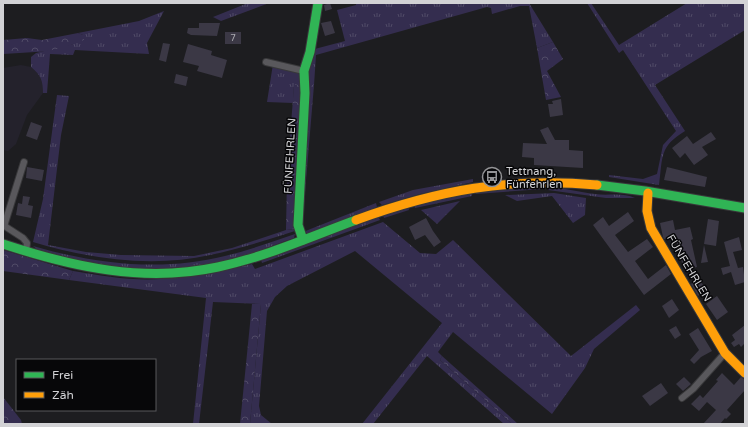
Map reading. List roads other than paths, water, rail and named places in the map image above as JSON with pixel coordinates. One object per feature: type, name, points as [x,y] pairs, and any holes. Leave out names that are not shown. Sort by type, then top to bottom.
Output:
[{"type":"main road","name":"FÜNFEHRLEN","points":[[304,240],[298,225],[305,93],[304,71],[310,52],[318,3]]},
{"type":"main road","points":[[3,244],[60,262],[101,271],[172,274],[237,263],[410,202],[477,187],[524,182],[596,185],[745,208]]},
{"type":"main road","name":"FÜNFEHRLEN","points":[[648,193],[647,211],[651,228],[725,353],[745,373]]},
{"type":"street","points":[[266,62],[304,71]]},
{"type":"street","points":[[24,162],[3,225],[23,238],[27,243],[26,252]]},
{"type":"street","points":[[682,398],[693,389],[725,353]]},
{"type":"place","name":"Tettnang, Fünfehrlen","points":[[492,177]]}]
